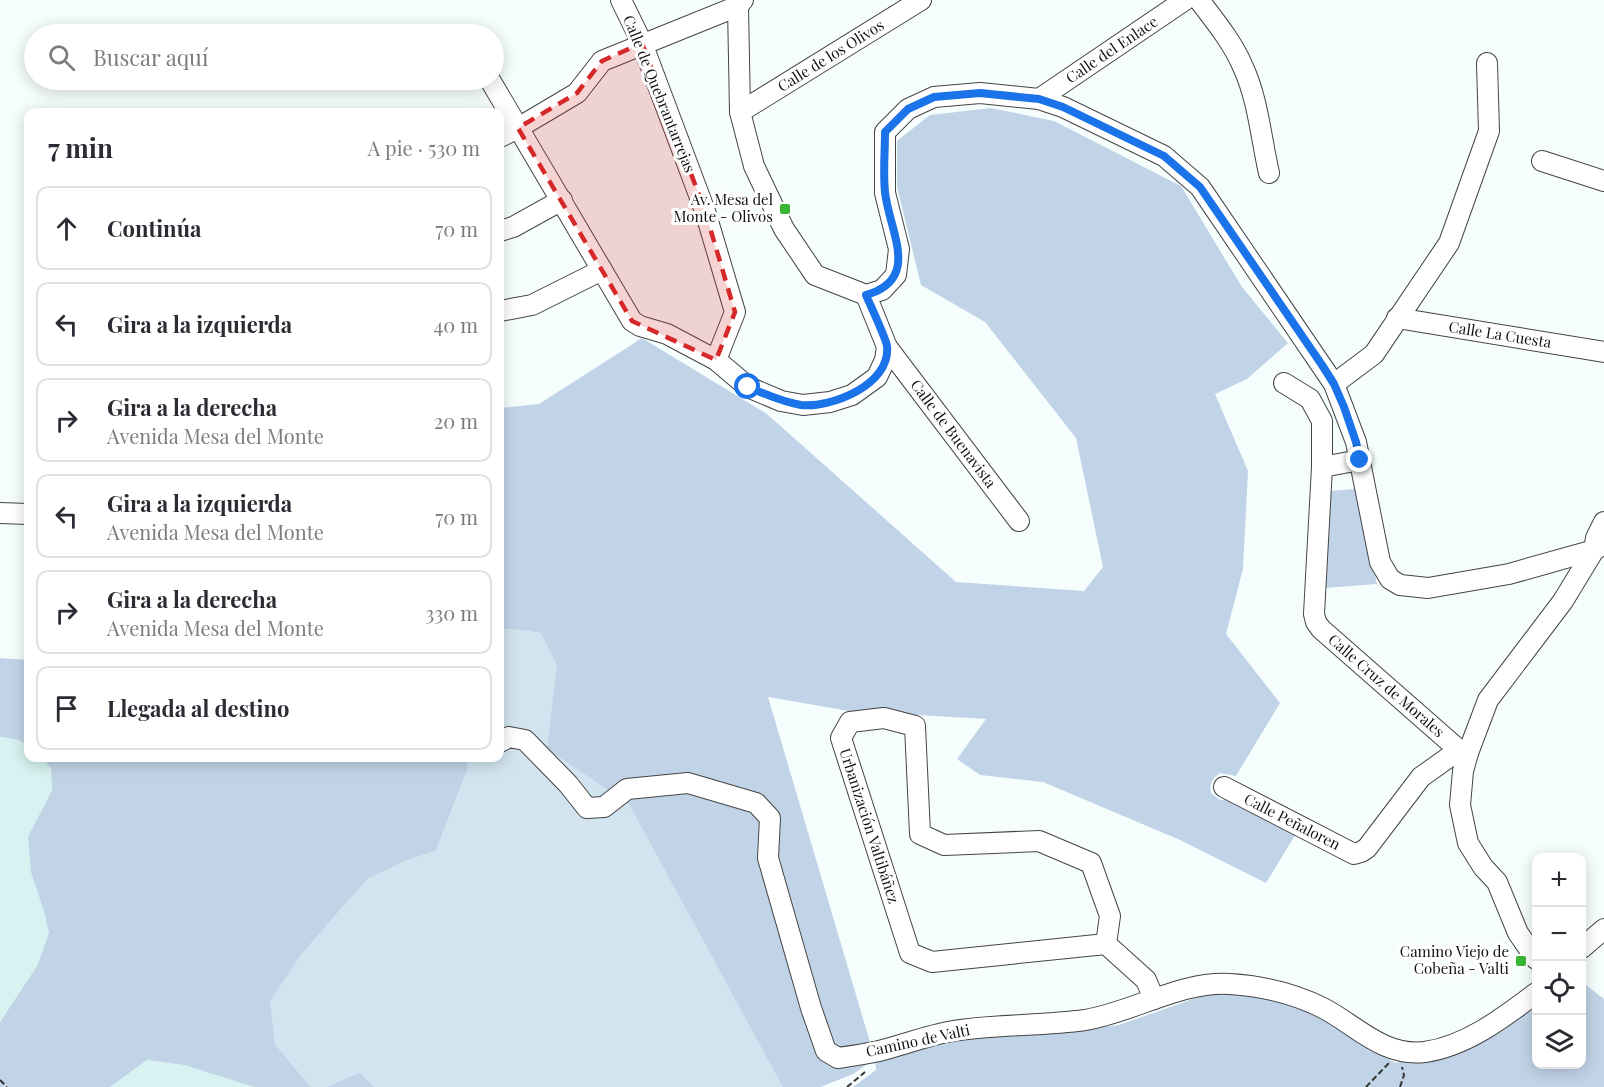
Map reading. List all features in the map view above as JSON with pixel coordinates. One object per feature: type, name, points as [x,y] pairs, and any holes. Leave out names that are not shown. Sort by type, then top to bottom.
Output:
[{"type":"street","name":"Calle de Quebrantarrejas","points":[[621,0],[642,43],[705,211],[735,312],[716,360]]},
{"type":"street","name":"Calle de los Olivos","points":[[741,112],[921,0]]},
{"type":"street","name":"Calle del Enlace","points":[[1039,99],[1185,0]]},
{"type":"street","points":[[1199,0],[1219,25],[1244,67],[1269,172]]},
{"type":"street","points":[[504,135],[578,93],[602,61],[741,3],[741,112],[754,166],[784,229],[815,275],[866,295],[882,290],[896,275],[899,249],[885,193],[885,132],[908,109],[934,97],[980,93],[1039,99],[1063,107],[1164,156],[1200,187],[1334,384],[1356,442],[1380,562],[1390,579],[1400,585],[1428,588],[1509,574],[1599,547]]},
{"type":"street","points":[[1334,384],[1374,354],[1449,243],[1489,131],[1487,63]]},
{"type":"street","points":[[496,90],[632,321],[640,326],[667,334],[716,360],[748,387],[781,401],[803,405],[830,402],[852,395],[877,377],[885,360],[887,346]]},
{"type":"street","points":[[1542,161],[1604,181]]},
{"type":"street","points":[[504,230],[513,228],[561,200]]},
{"type":"street","points":[[504,310],[532,305],[602,270]]},
{"type":"street","name":"Calle de Buenavista","points":[[866,295],[887,346],[1019,521]]},
{"type":"street","name":"Calle La Cuesta","points":[[1397,318],[1604,352]]},
{"type":"street","name":"Calle Cruz de Morales","points":[[1284,383],[1311,399],[1322,421],[1322,466],[1314,614],[1316,622],[1321,629],[1463,751]]},
{"type":"street","points":[[1322,466],[1360,460]]},
{"type":"street","points":[[0,513],[24,514]]},
{"type":"street","points":[[1599,547],[1596,538],[1604,522]]},
{"type":"street","points":[[1532,953],[1518,933],[1497,882],[1483,867],[1468,843],[1460,805],[1463,751],[1488,700],[1563,601],[1599,547]]},
{"type":"street","name":"Urbanización Valtibáñez","points":[[884,718],[915,726],[920,834],[944,845],[1039,841],[1090,863],[1110,916],[1106,944],[932,962],[910,953],[841,738],[850,722],[884,718]]},
{"type":"street","name":"Camino de Valti","points":[[504,740],[509,737],[525,740],[568,784],[587,808],[604,807],[627,789],[688,783],[756,803],[770,818],[768,858],[811,1008],[826,1051],[838,1058],[877,1052],[952,1031],[1085,1020],[1122,1011],[1193,988],[1229,984],[1275,991],[1323,1008],[1396,1055],[1425,1052],[1463,1041],[1503,1018],[1532,996]]},
{"type":"street","name":"Calle Peñaloren","points":[[1224,787],[1353,854],[1367,848],[1421,777],[1463,751]]},
{"type":"street","points":[[1586,944],[1604,929]]},
{"type":"street","points":[[1106,944],[1146,980],[1155,999]]},
{"type":"path","points":[[1366,1087],[1396,1055],[1404,1075],[1400,1087]]},
{"type":"path","points":[[0,1080],[8,1087]]},
{"type":"highlighted area","points":[[642,43],[705,211],[735,312],[716,360],[632,321],[518,128],[577,93],[602,61]]},
{"type":"shaded area","points":[[991,108],[1054,121],[1181,186],[1242,287],[1288,343],[1247,379],[1215,394],[1248,471],[1243,569],[1226,634],[1280,703],[1236,776],[1220,773],[1212,782],[1210,790],[1220,800],[1232,800],[1297,832],[1266,883],[1180,840],[1043,782],[980,775],[957,759],[986,719],[849,711],[768,697],[875,1059],[853,1074],[821,1087],[782,1087],[547,749],[549,716],[541,633],[504,628],[504,408],[539,404],[642,338],[767,414],[956,582],[1084,591],[1103,567],[1076,438],[985,322],[921,285],[897,187],[897,141],[930,115]]},
{"type":"shaded area","points":[[1355,489],[1377,584],[1325,588],[1329,491]]},
{"type":"shaded area","points":[[504,628],[541,633],[557,665],[547,749],[629,804],[783,1087],[374,1087],[360,1072],[326,1087],[311,1087],[275,1044],[270,1001],[303,952],[367,879],[405,861],[436,851],[468,768],[467,762],[504,762]]},
{"type":"shaded area","points":[[0,658],[24,660],[24,743],[19,740],[0,737]]},
{"type":"shaded area","points":[[0,737],[19,740],[24,743],[24,762],[46,762],[51,769],[52,790],[40,812],[43,908],[49,933],[37,966],[0,1022]]},
{"type":"shaded area","points":[[46,762],[467,762],[468,768],[436,851],[405,861],[367,880],[275,1044],[311,1087],[254,1087],[184,1065],[147,1060],[110,1087],[0,1087],[0,1022],[37,966],[49,933],[31,872],[28,837],[52,790],[51,769]]},
{"type":"shaded area","points":[[1586,985],[1604,999],[1604,1087],[853,1087],[876,1070],[875,1059],[971,1038],[1119,1025],[1210,993],[1266,998],[1324,1018],[1359,1044],[1396,1063],[1457,1049],[1532,1002],[1532,1069],[1586,1069]]},
{"type":"shaded area","points":[[147,1060],[184,1065],[254,1087],[110,1087]]},
{"type":"shaded area","points":[[360,1072],[374,1087],[326,1087]]},
{"type":"place","name":"Av. Mesa del Monte - Olivos","points":[[785,209]]},
{"type":"place","name":"Camino Viejo de Cobeña - Valti","points":[[1521,961]]},
{"type":"route","points":[[748,387],[781,401],[803,405],[830,402],[852,395],[877,377],[885,360],[887,346],[866,295],[882,290],[896,275],[899,249],[885,193],[885,132],[908,109],[934,97],[980,93],[1039,99],[1063,107],[1164,156],[1200,187],[1334,384],[1356,442],[1360,460]]}]
